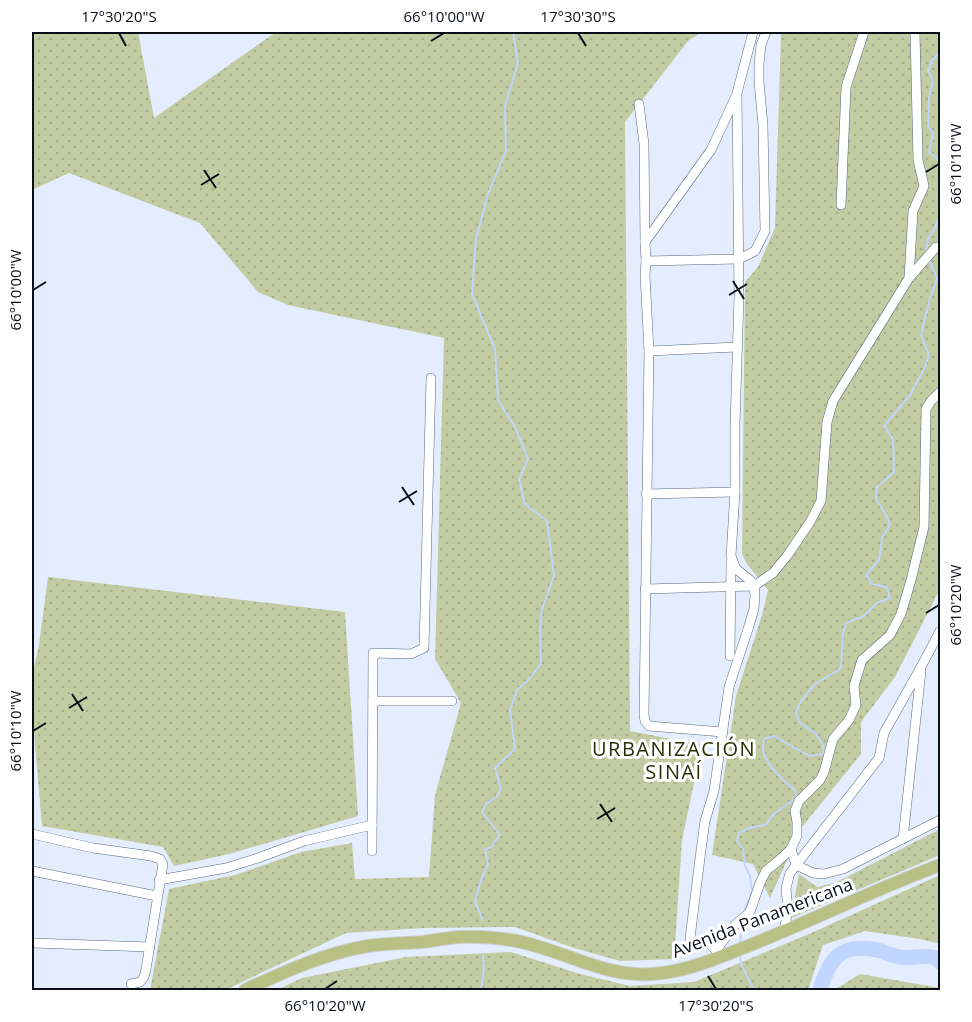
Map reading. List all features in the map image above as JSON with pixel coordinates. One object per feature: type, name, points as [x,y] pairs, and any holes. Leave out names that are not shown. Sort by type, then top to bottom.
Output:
[{"type":"main road","name":"Avenida Panamericana","points":[[245,990],[336,953],[369,946],[459,937],[516,941],[615,972],[665,974],[686,969],[719,954],[749,945],[940,865]]},
{"type":"street","points":[[645,242],[711,150],[737,93],[753,32]]},
{"type":"street","points":[[646,261],[739,259],[755,251],[765,231],[759,64],[761,45],[766,32]]},
{"type":"street","points":[[841,205],[846,87],[864,32]]},
{"type":"street","points":[[909,278],[913,211],[924,186],[918,160],[915,32]]},
{"type":"street","points":[[730,656],[739,259],[737,93]]},
{"type":"street","points":[[639,104],[644,144],[645,275],[649,351],[644,715],[649,726],[723,732]]},
{"type":"street","points":[[645,589],[754,586],[773,573],[810,522],[820,501],[827,422],[833,401],[909,278],[936,247],[940,247]]},
{"type":"street","points":[[649,351],[737,347]]},
{"type":"street","points":[[372,851],[373,653],[411,654],[424,648],[431,378]]},
{"type":"street","points":[[731,556],[736,569],[754,586],[754,609],[729,687],[714,791],[704,831],[690,938],[694,946],[709,943],[719,954],[735,925],[750,912],[766,871],[791,849],[797,836],[795,811],[799,801],[820,780],[833,739],[849,720],[856,705],[854,686],[862,660],[890,636],[901,614],[918,557],[924,527],[927,410],[931,401],[940,392]]},
{"type":"street","points":[[646,494],[735,492]]},
{"type":"street","points":[[784,931],[788,910],[786,888],[790,873],[879,758],[884,733],[940,631]]},
{"type":"street","points":[[903,838],[921,667]]},
{"type":"street","points":[[373,701],[452,701]]},
{"type":"street","points":[[791,849],[796,865],[813,873],[824,874],[865,860],[940,820]]},
{"type":"street","points":[[159,880],[226,868],[304,841],[372,825]]},
{"type":"street","points":[[32,834],[93,848],[160,859],[163,864],[144,977],[140,982],[131,984]]},
{"type":"street","points":[[32,871],[157,896]]},
{"type":"street","points":[[32,943],[150,946]]},
{"type":"green space","points":[[32,32],[138,32],[154,118],[276,32],[702,32],[688,41],[625,122],[630,731],[702,745],[682,840],[674,959],[620,961],[574,948],[515,927],[424,928],[346,933],[225,990],[150,990],[169,889],[235,875],[301,852],[352,843],[355,879],[429,877],[435,795],[461,703],[435,659],[444,338],[288,305],[258,292],[200,223],[69,173],[32,190]]},
{"type":"green space","points":[[781,32],[940,32],[940,589],[895,677],[861,722],[861,754],[802,827],[770,898],[753,864],[712,855],[736,696],[768,590],[747,564],[742,554],[745,282],[758,267],[775,228]]},
{"type":"green space","points":[[48,577],[345,612],[358,816],[229,854],[174,866],[163,847],[42,826],[32,710],[32,675],[39,645]]},
{"type":"green space","points":[[940,829],[940,855],[791,918],[799,874],[817,887],[835,883]]},
{"type":"green space","points":[[940,875],[940,944],[865,931],[823,945],[808,990],[277,990],[302,978],[406,957],[511,952],[580,974],[630,986],[694,982],[809,934]]},
{"type":"green space","points":[[860,974],[940,988],[940,990],[834,990]]},
{"type":"waterway","points":[[483,920],[475,902],[488,864],[485,850],[491,847],[500,835],[482,812],[486,804],[497,796],[501,789],[495,768],[515,749],[510,710],[517,690],[541,664],[542,609],[554,576],[547,521],[525,504],[519,479],[528,459],[516,429],[498,400],[495,349],[472,294],[476,239],[488,194],[506,151],[505,106],[518,63],[513,32]]},
{"type":"waterway","points":[[940,53],[933,59],[928,71],[933,81],[929,97],[928,126],[933,134],[929,152],[940,161]]},
{"type":"waterway","points":[[926,253],[928,238],[940,215]]},
{"type":"waterway","points":[[743,914],[752,891],[743,849],[737,841],[739,833],[749,828],[765,825],[775,813],[796,798],[795,790],[780,777],[767,760],[763,749],[764,739],[774,736],[809,756],[824,754],[823,745],[816,734],[799,722],[796,712],[801,701],[815,684],[841,667],[843,633],[846,623],[864,616],[877,603],[890,598],[887,587],[872,584],[866,575],[879,560],[882,538],[890,525],[876,499],[877,487],[894,472],[893,439],[884,426],[910,395],[929,355],[921,335],[937,278],[928,258]]},
{"type":"waterway","points":[[740,944],[742,923]]},
{"type":"waterway","points":[[820,990],[834,960],[848,950],[868,949],[907,958],[932,957],[940,962]]},
{"type":"waterway","points":[[740,953],[741,964],[754,990]]},
{"type":"waterway","points":[[481,990],[483,955]]},
{"type":"district","name":"URBANIZACIÓN SINAÍ","points":[[674,760]]}]
